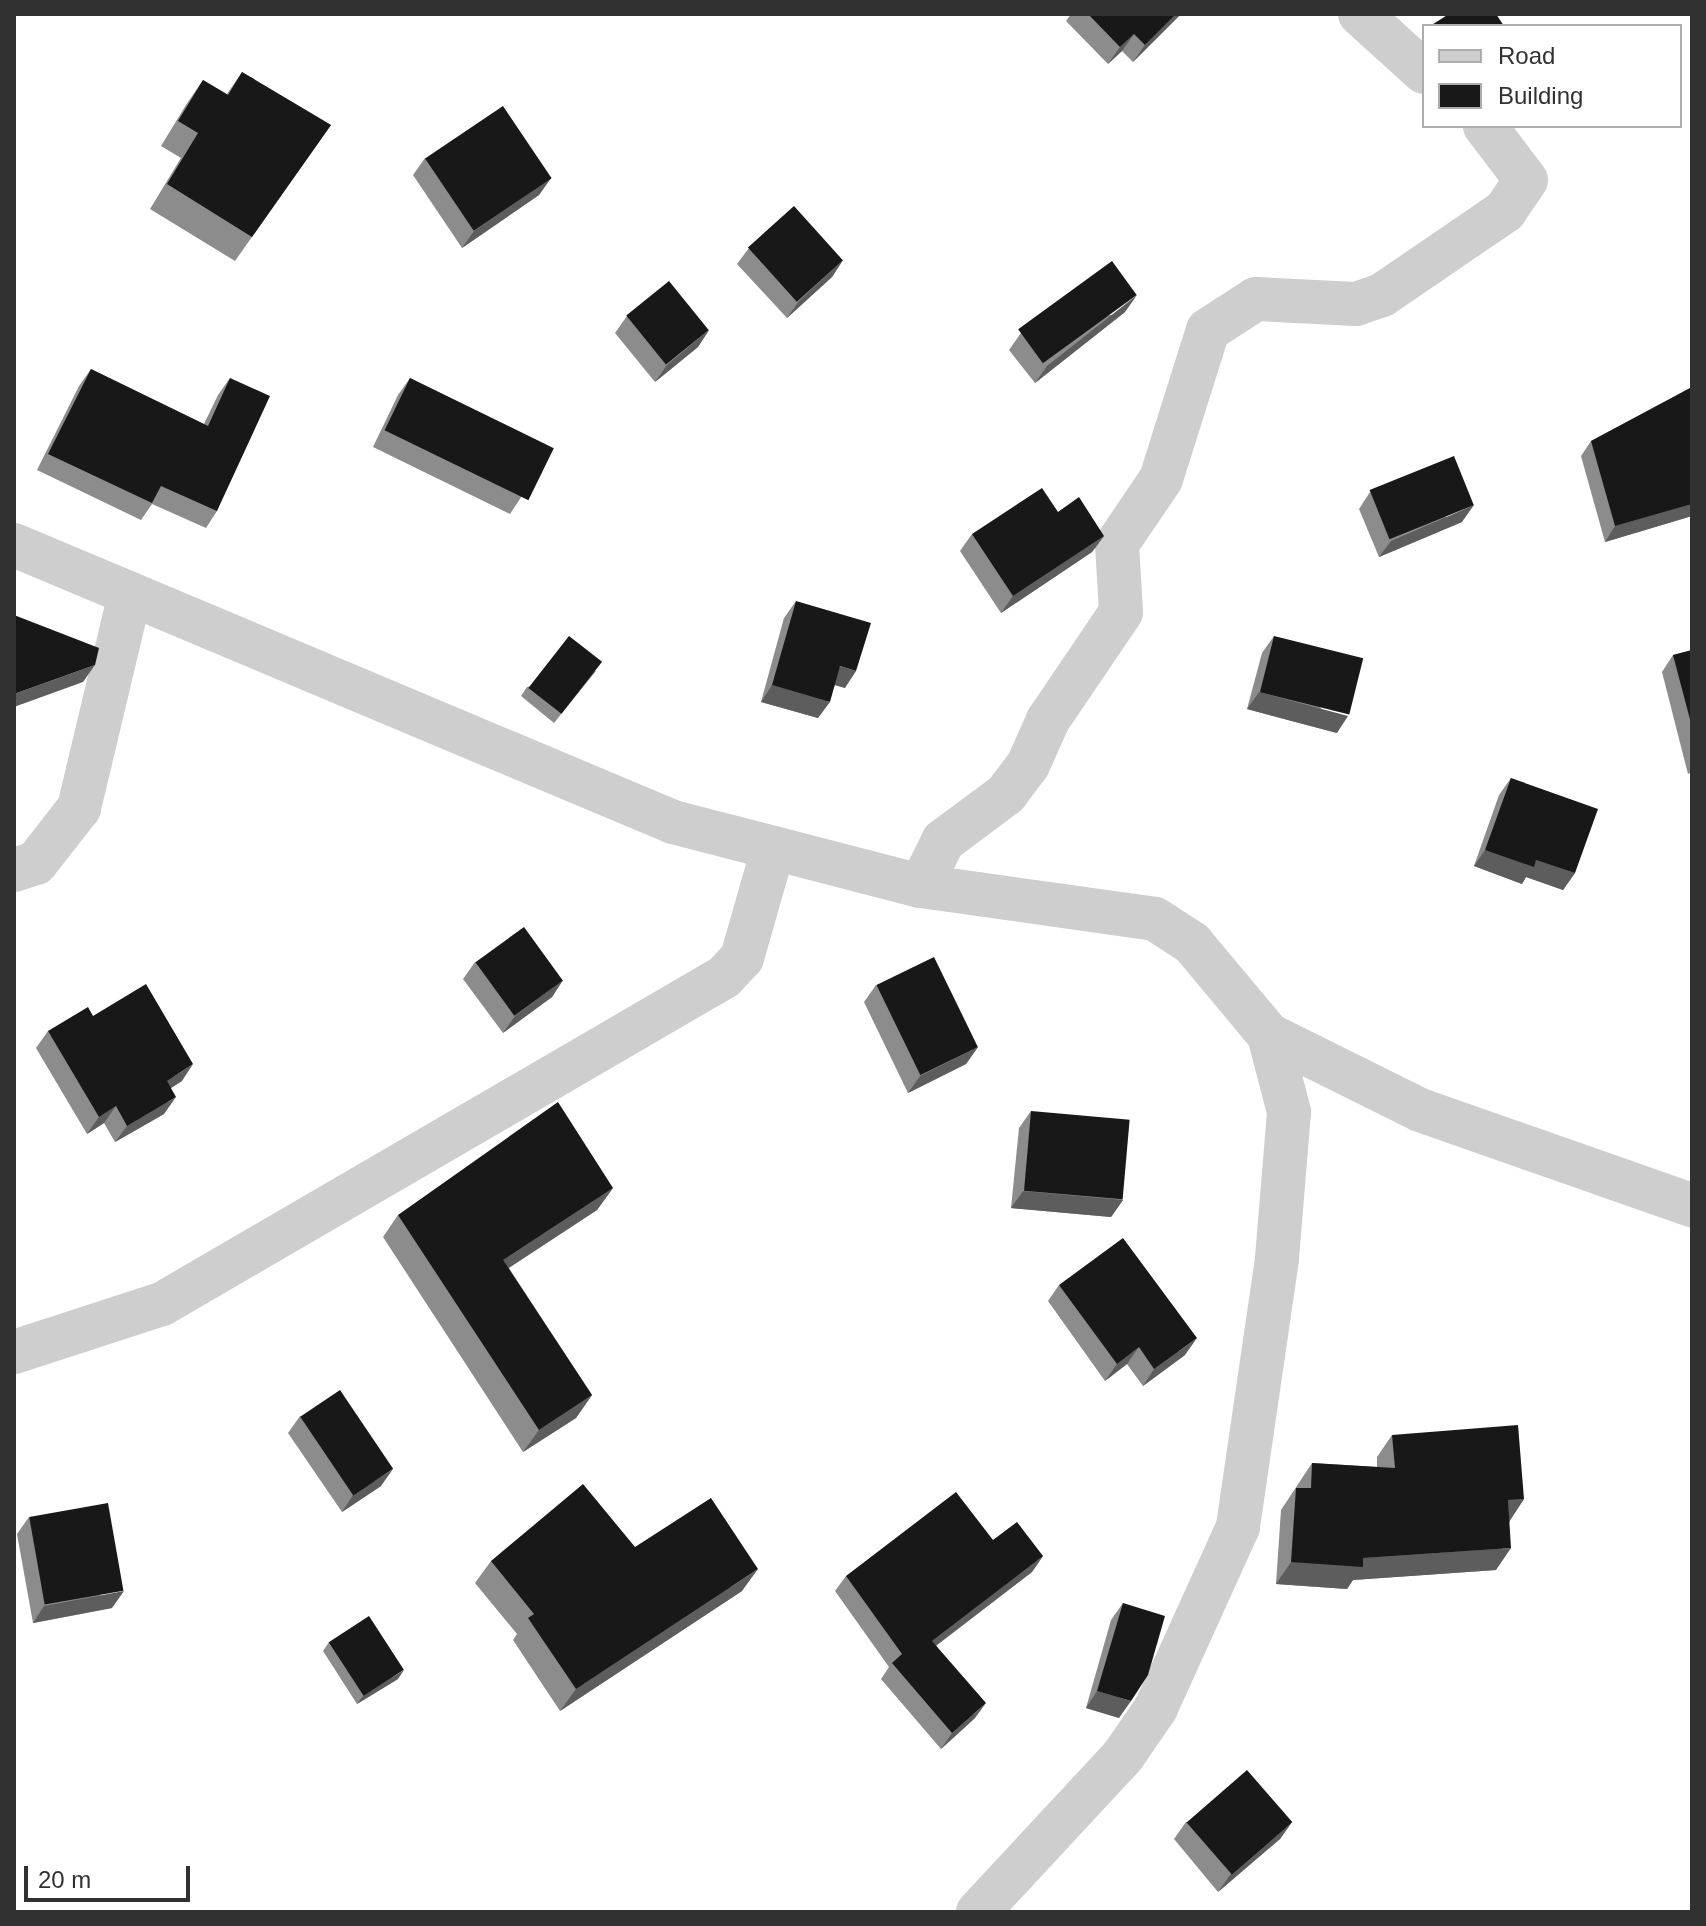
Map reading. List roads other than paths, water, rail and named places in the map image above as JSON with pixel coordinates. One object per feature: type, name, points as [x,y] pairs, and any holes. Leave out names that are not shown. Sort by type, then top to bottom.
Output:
[{"type":"street","points":[[1360,14],[1422,70]]},
{"type":"street","points":[[921,886],[943,841],[1006,794],[1028,765],[1048,720],[1121,612],[1117,544],[1161,479],[1208,330],[1256,299],[1356,304],[1382,295],[1505,211],[1526,180],[1487,128]]},
{"type":"street","points":[[14,545],[673,822],[772,853],[921,886],[1155,919],[1192,943],[1269,1035],[1420,1110],[1692,1205]]},
{"type":"street","points":[[14,870],[36,863],[79,808],[130,594]]},
{"type":"street","points":[[14,1352],[162,1304],[724,977],[742,958],[772,853]]},
{"type":"street","points":[[978,1912],[1123,1756],[1156,1708],[1190,1646],[1238,1527],[1277,1259],[1289,1112],[1269,1035]]}]
